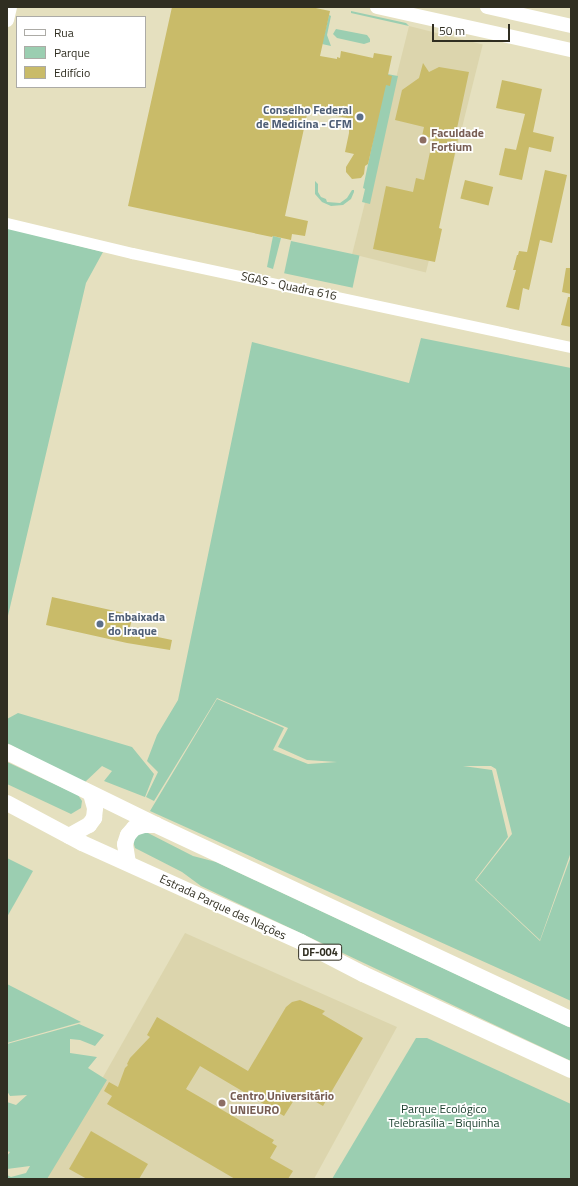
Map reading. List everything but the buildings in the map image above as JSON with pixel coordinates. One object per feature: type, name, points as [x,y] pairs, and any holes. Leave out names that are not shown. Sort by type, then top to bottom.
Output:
[{"type":"highway","points":[[7,752],[156,825],[571,1019]]},
{"type":"highway","points":[[69,836],[89,825],[94,818],[95,808],[91,794]]},
{"type":"highway","name":"Estrada Parque das Nações","points":[[7,803],[69,836],[301,942],[370,977],[571,1070]]},
{"type":"highway","points":[[128,863],[125,844],[128,835],[134,828],[144,825],[156,825]]},
{"type":"main road","points":[[377,7],[571,50]]},
{"type":"main road","points":[[477,29],[483,20],[481,7]]},
{"type":"main road","points":[[487,7],[571,26]]},
{"type":"street","name":"SGAS - Quadra 616","points":[[7,223],[132,252],[571,348]]},
{"type":"shaded area","name":"Faculdade Fortium","points":[[409,26],[483,44],[426,272],[352,254]]},
{"type":"shaded area","name":"Centro Universitário UNIEURO","points":[[185,933],[397,1027],[314,1179],[45,1179]]},
{"type":"green space","points":[[351,11],[406,23],[409,26],[351,13]]},
{"type":"green space","points":[[329,15],[331,16],[327,35],[331,46],[322,44]]},
{"type":"green space","points":[[336,29],[367,35],[370,42],[364,44],[337,38],[333,34]]},
{"type":"green space","points":[[387,74],[398,76],[370,204],[362,202],[365,189],[363,188]]},
{"type":"green space","points":[[315,181],[318,184],[318,192],[321,197],[326,199],[327,202],[340,203],[347,198],[352,190],[354,190],[354,192],[351,199],[343,205],[331,206],[322,202],[315,194]]},
{"type":"green space","points":[[7,228],[103,252],[86,283],[7,620]]},
{"type":"green space","points":[[273,236],[281,238],[273,269],[267,267]]},
{"type":"green space","points":[[291,241],[359,256],[353,288],[284,273]]},
{"type":"green space","points":[[421,338],[571,368],[571,852],[540,940],[476,880],[512,834],[496,769],[491,766],[463,766],[492,770],[508,837],[475,880],[540,941],[571,856],[571,1001],[150,811],[217,699],[284,728],[273,750],[308,764],[337,762],[307,760],[278,747],[288,728],[217,698],[154,801],[146,797],[158,772],[147,761],[157,735],[178,700],[252,342],[409,383]]},
{"type":"green space","points":[[18,713],[132,747],[154,774],[145,797],[104,781],[112,771],[102,766],[84,783],[7,743],[7,719]]},
{"type":"green space","points":[[7,762],[78,795],[82,801],[81,808],[71,814],[7,784]]},
{"type":"green space","points":[[146,832],[193,856],[216,862],[571,1028],[571,1061],[201,886],[182,872],[135,848],[133,841],[136,835]]},
{"type":"green space","points":[[7,858],[33,871],[7,917]]},
{"type":"green space","points":[[7,984],[81,1022],[7,1043]]},
{"type":"green space","points":[[79,1024],[104,1035],[95,1046],[80,1040],[70,1039],[70,1053],[97,1057],[88,1068],[107,1080],[47,1179],[7,1179],[7,1175],[11,1177],[26,1173],[30,1166],[7,1169],[7,1156],[10,1152],[7,1151],[7,1102],[16,1105],[27,1095],[10,1096],[7,1091],[7,1044]]},
{"type":"green space","name":"Parque Ecológico Telebrasília - Biquinha","points":[[416,1038],[427,1038],[571,1104],[571,1179],[332,1179]]},
{"type":"place","name":"Conselho Federal de Medicina - CFM","points":[[360,117]]},
{"type":"place","name":"Faculdade Fortium","points":[[423,140]]},
{"type":"place","name":"Embaixada do Iraque","points":[[100,624]]},
{"type":"place","name":"Centro Universitário UNIEURO","points":[[222,1103]]}]
